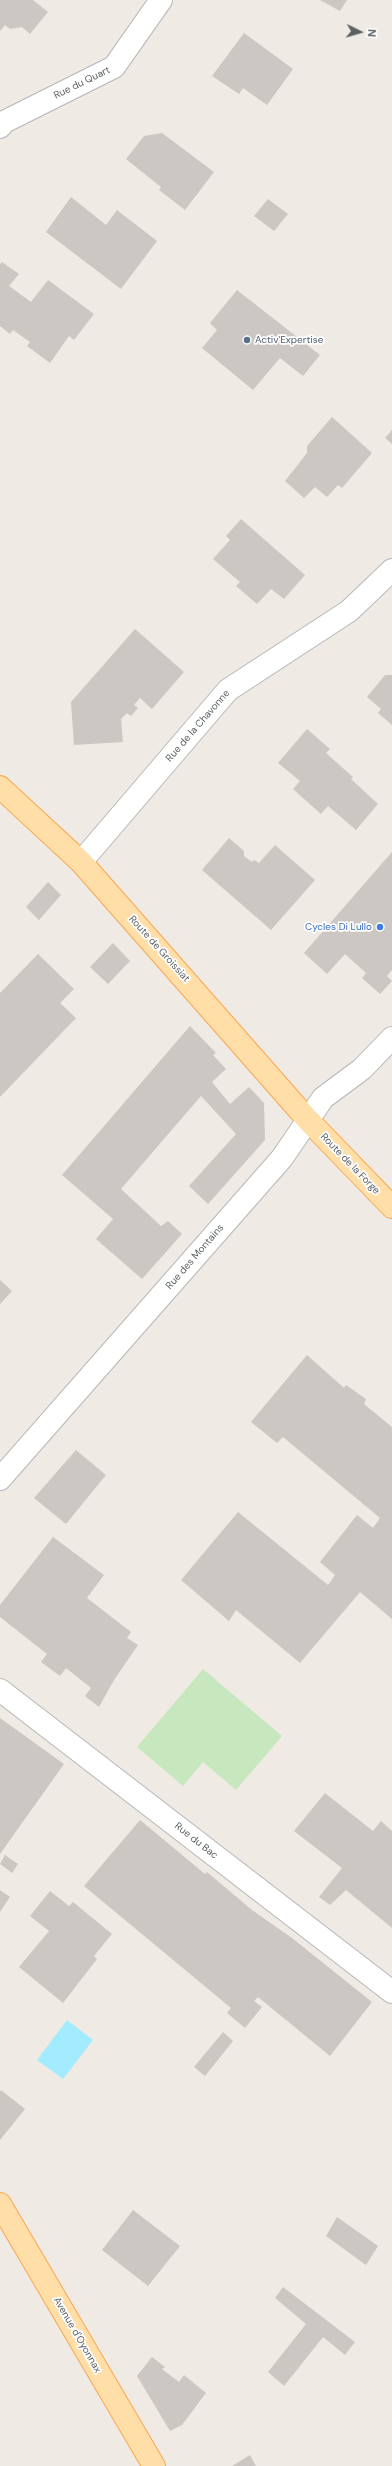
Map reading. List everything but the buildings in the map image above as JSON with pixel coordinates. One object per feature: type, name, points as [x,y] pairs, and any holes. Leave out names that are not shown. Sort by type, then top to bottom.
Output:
[{"type":"main road","name":"Route de Groissiat","points":[[0,787],[81,862],[308,1120]]},
{"type":"main road","name":"Route de la Forge","points":[[308,1120],[392,1207]]},
{"type":"main road","name":"Avenue d'Oyonnax","points":[[0,2204],[154,2466]]},
{"type":"street","name":"Rue du Quart","points":[[0,127],[4,122],[114,67],[161,0]]},
{"type":"street","name":"Rue de la Chavonne","points":[[81,862],[228,690],[349,611],[392,570]]},
{"type":"street","name":"Rue des Montains","points":[[0,1479],[282,1158],[323,1098],[362,1069],[392,1038]]},
{"type":"street","name":"Rue du Bac","points":[[0,1690],[392,1992]]},
{"type":"green space","points":[[203,1669],[282,1736],[236,1790],[203,1762],[183,1786],[137,1747]]},
{"type":"water","points":[[67,2020],[93,2040],[63,2079],[37,2060]]},
{"type":"place","name":"Activ'Expertise","points":[[247,340]]},
{"type":"place","name":"Cycles Di Lullo","points":[[380,927]]}]
